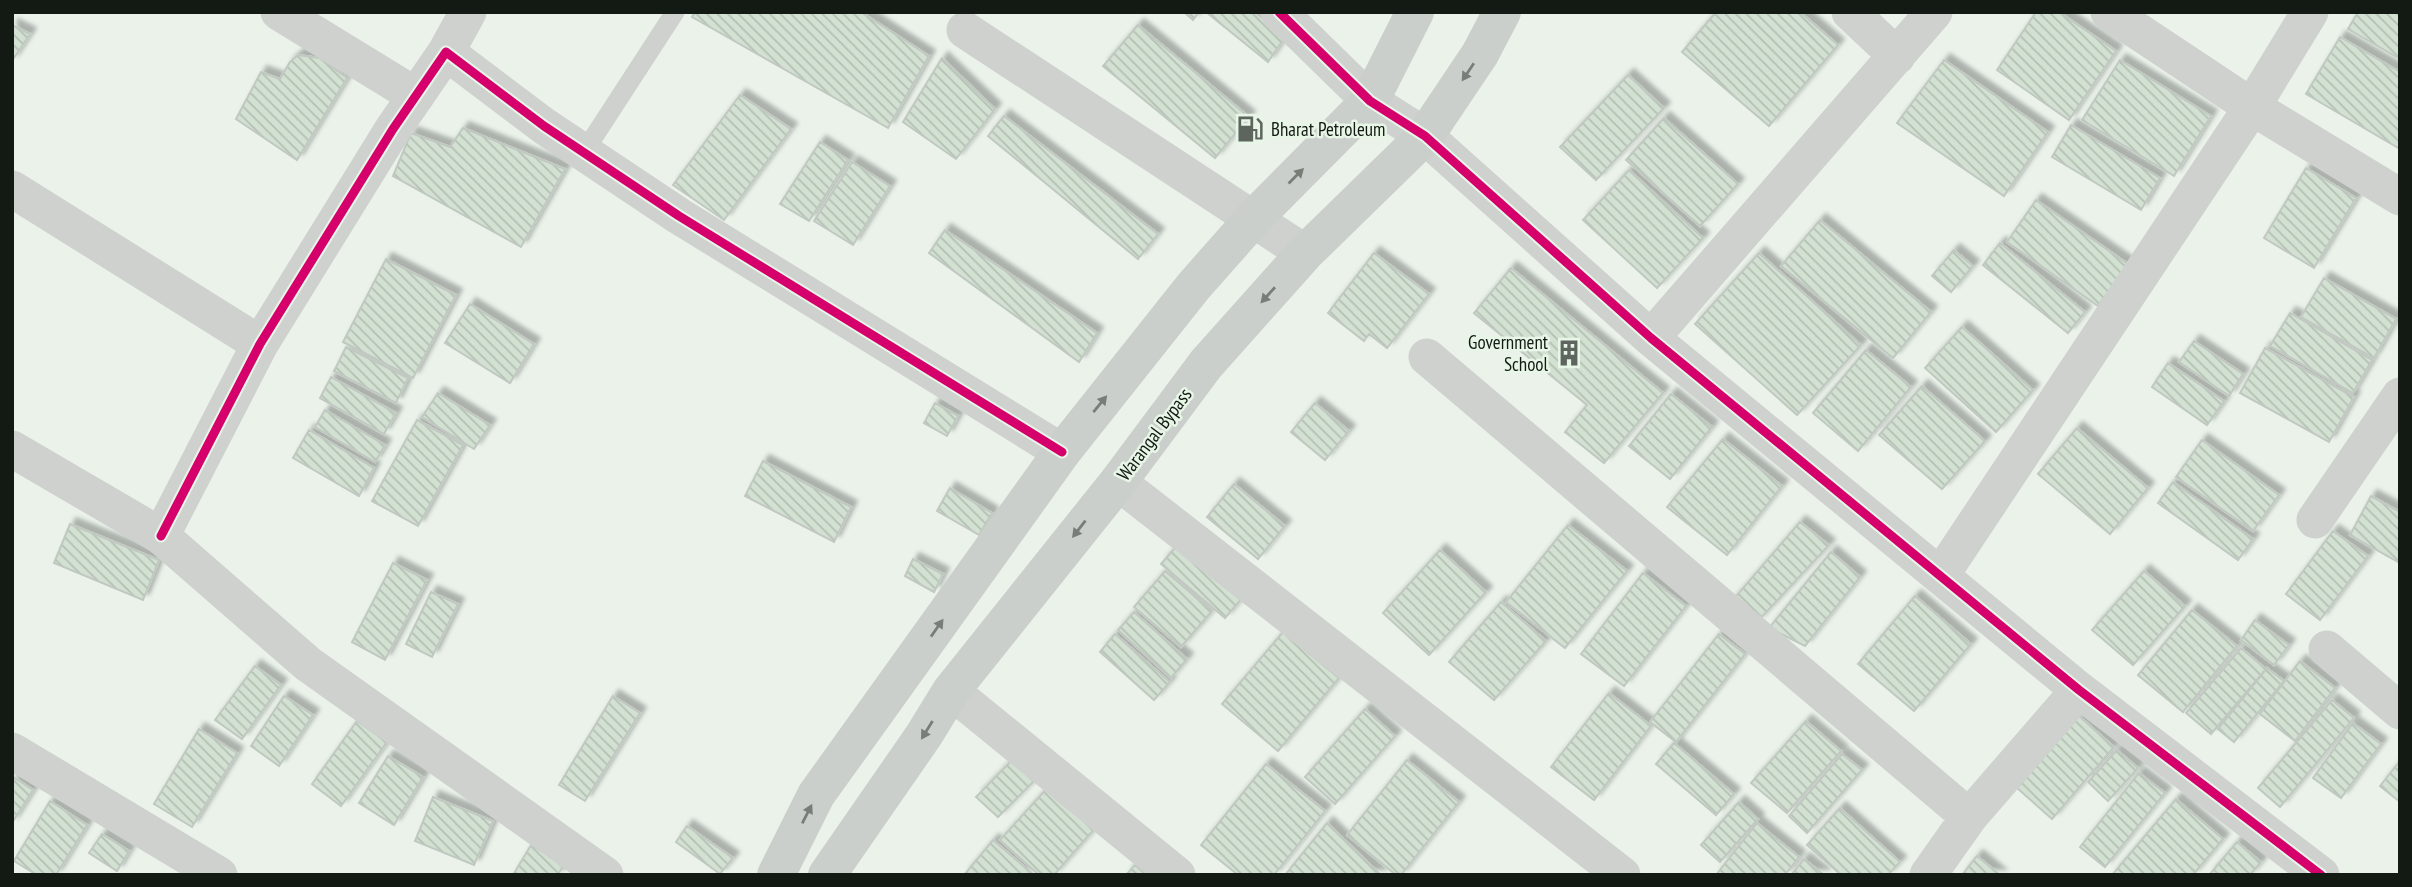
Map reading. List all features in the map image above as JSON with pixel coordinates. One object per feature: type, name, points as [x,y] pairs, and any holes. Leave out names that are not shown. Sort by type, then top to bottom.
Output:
[{"type":"main road","points":[[776,875],[816,795],[1062,452],[1193,287],[1253,219],[1370,101],[1415,12]]},
{"type":"main road","name":"Warangal Bypass","points":[[827,875],[924,735],[951,691],[1118,482],[1206,364],[1305,253],[1425,136],[1480,54],[1502,12]]},
{"type":"street","points":[[278,12],[416,96]]},
{"type":"street","points":[[161,536],[260,344],[446,52],[468,12]]},
{"type":"street","points":[[1279,12],[1370,101],[1425,136],[1651,338],[2078,690],[2321,875]]},
{"type":"street","points":[[1850,12],[1897,56]]},
{"type":"street","points":[[1651,338],[1934,12]]},
{"type":"street","points":[[2109,12],[2252,107],[2400,197]]},
{"type":"street","points":[[1941,575],[2252,107],[2310,12]]},
{"type":"street","points":[[965,30],[1305,253]]},
{"type":"street","points":[[446,52],[544,126],[679,216],[1062,452]]},
{"type":"street","points":[[12,189],[260,344]]},
{"type":"street","points":[[1427,357],[1969,817]]},
{"type":"street","points":[[2315,520],[2400,396]]},
{"type":"street","points":[[12,449],[161,536],[308,664],[605,875]]},
{"type":"street","points":[[1118,482],[1583,863],[1622,875]]},
{"type":"street","points":[[2327,649],[2400,711]]},
{"type":"street","points":[[1928,875],[1969,817],[2078,690]]},
{"type":"street","points":[[951,691],[1177,875]]},
{"type":"street","points":[[12,751],[219,875]]},
{"type":"lane","points":[[584,152],[675,12]]},
{"type":"building","points":[[695,12],[861,12],[929,56],[888,128],[692,17]]},
{"type":"building","points":[[1184,12],[1199,12],[1193,20]]},
{"type":"building","points":[[1206,12],[1255,12],[1285,37],[1268,62]]},
{"type":"building","points":[[1716,12],[1800,12],[1838,45],[1769,126],[1682,52]]},
{"type":"building","points":[[2036,12],[2059,12],[2116,51],[2069,120],[1997,70]]},
{"type":"building","points":[[2358,12],[2400,12],[2400,59],[2348,29]]},
{"type":"building","points":[[12,25],[30,34],[12,61]]},
{"type":"building","points":[[1138,25],[1249,117],[1215,158],[1103,66]]},
{"type":"building","points":[[2340,37],[2400,72],[2400,149],[2306,94]]},
{"type":"building","points":[[298,55],[320,58],[347,78],[297,160],[236,119],[261,72],[280,79],[290,62]]},
{"type":"building","points":[[942,58],[995,109],[956,159],[903,122]]},
{"type":"building","points":[[1944,60],[2048,132],[2004,196],[1897,123]]},
{"type":"building","points":[[2120,60],[2211,116],[2174,176],[2082,120]]},
{"type":"building","points":[[1628,75],[1664,108],[1596,180],[1560,147]]},
{"type":"building","points":[[740,95],[791,129],[724,220],[673,185]]},
{"type":"building","points":[[1004,116],[1158,234],[1138,259],[988,136]]},
{"type":"building","points":[[1664,118],[1738,184],[1700,226],[1626,160]]},
{"type":"building","points":[[2071,125],[2160,178],[2141,210],[2052,157]]},
{"type":"building","points":[[463,128],[565,169],[521,247],[393,176],[411,133],[450,147]]},
{"type":"building","points":[[820,142],[848,160],[809,221],[780,204]]},
{"type":"building","points":[[852,162],[890,186],[853,245],[814,221]]},
{"type":"building","points":[[2306,168],[2356,198],[2314,268],[2264,238]]},
{"type":"building","points":[[1629,170],[1703,238],[1657,288],[1583,220]]},
{"type":"building","points":[[2036,200],[2128,264],[2098,306],[2007,242]]},
{"type":"building","points":[[1820,220],[1931,312],[1893,358],[1781,266]]},
{"type":"building","points":[[945,230],[1097,333],[1079,362],[929,253]]},
{"type":"building","points":[[2000,243],[2085,312],[2068,333],[1983,265]]},
{"type":"building","points":[[1954,250],[1973,266],[1951,292],[1932,276]]},
{"type":"building","points":[[1374,253],[1429,294],[1387,348],[1369,334],[1364,341],[1328,313]]},
{"type":"building","points":[[1759,253],[1861,345],[1797,415],[1695,324]]},
{"type":"building","points":[[386,259],[456,295],[413,378],[343,342]]},
{"type":"building","name":"Government School","points":[[1511,268],[1663,393],[1604,463],[1565,432],[1587,405],[1474,313]]},
{"type":"building","points":[[2324,278],[2396,319],[2374,358],[2301,317]]},
{"type":"building","points":[[470,304],[534,344],[510,383],[445,343]]},
{"type":"building","points":[[2290,313],[2372,360],[2353,393],[2270,346]]},
{"type":"building","points":[[1962,327],[2033,390],[1996,432],[1925,368]]},
{"type":"building","points":[[2194,341],[2243,374],[2229,396],[2179,362]]},
{"type":"building","points":[[346,347],[408,378],[396,403],[334,371]]},
{"type":"building","points":[[2265,348],[2354,397],[2329,442],[2240,393]]},
{"type":"building","points":[[1866,350],[1911,387],[1858,451],[1813,413]]},
{"type":"building","points":[[2168,363],[2224,401],[2207,425],[2152,387]]},
{"type":"building","points":[[331,377],[396,413],[384,434],[320,398]]},
{"type":"building","points":[[1922,386],[1985,441],[1942,489],[1879,435]]},
{"type":"building","points":[[438,393],[490,425],[474,449],[422,417]]},
{"type":"building","points":[[1671,394],[1712,427],[1670,479],[1629,446]]},
{"type":"building","points":[[935,403],[958,416],[947,436],[924,423]]},
{"type":"building","points":[[1315,403],[1349,431],[1325,460],[1291,432]]},
{"type":"building","points":[[325,410],[385,445],[375,462],[315,427]]},
{"type":"building","points":[[417,420],[463,445],[418,526],[372,501]]},
{"type":"building","points":[[2077,428],[2148,488],[2110,534],[2038,474]]},
{"type":"building","points":[[309,430],[374,468],[359,496],[293,458]]},
{"type":"building","points":[[1723,439],[1782,486],[1727,555],[1667,507]]},
{"type":"building","points":[[2202,440],[2279,495],[2253,531],[2176,477]]},
{"type":"building","points":[[763,461],[851,507],[834,542],[745,496]]},
{"type":"building","points":[[2173,482],[2253,539],[2238,560],[2158,503]]},
{"type":"building","points":[[1234,484],[1285,526],[1258,559],[1207,517]]},
{"type":"building","points":[[950,488],[992,513],[979,535],[937,511]]},
{"type":"building","points":[[2371,496],[2400,512],[2400,563],[2350,535]]},
{"type":"building","points":[[1800,522],[1829,545],[1758,621],[1731,602]]},
{"type":"building","points":[[70,524],[159,560],[143,600],[54,563]]},
{"type":"building","points":[[1568,525],[1627,571],[1565,648],[1506,602]]},
{"type":"building","points":[[2333,531],[2368,556],[2320,620],[2286,594]]},
{"type":"building","points":[[1180,542],[1244,596],[1225,618],[1161,564]]},
{"type":"building","points":[[1440,550],[1486,592],[1429,655],[1383,613]]},
{"type":"building","points":[[1831,552],[1860,577],[1805,646],[1769,628]]},
{"type":"building","points":[[913,559],[943,574],[934,592],[905,576]]},
{"type":"building","points":[[393,563],[427,580],[385,660],[352,642]]},
{"type":"building","points":[[1165,571],[1212,611],[1181,647],[1134,607]]},
{"type":"building","points":[[2144,571],[2185,606],[2133,665],[2092,630]]},
{"type":"building","points":[[1643,573],[1686,606],[1624,686],[1581,654]]},
{"type":"building","points":[[431,592],[458,604],[432,657],[406,644]]},
{"type":"building","points":[[1915,596],[1971,644],[1914,711],[1858,664]]},
{"type":"building","points":[[1501,602],[1546,641],[1494,700],[1449,662]]},
{"type":"building","points":[[2192,610],[2237,646],[2183,712],[2138,675]]},
{"type":"building","points":[[1134,612],[1187,659],[1171,678],[1118,630]]},
{"type":"building","points":[[2255,620],[2289,645],[2274,665],[2241,640]]},
{"type":"building","points":[[1283,632],[1339,678],[1278,751],[1222,704]]},
{"type":"building","points":[[1115,634],[1170,682],[1154,700],[1100,652]]},
{"type":"building","points":[[1719,634],[1745,654],[1676,742],[1650,722]]},
{"type":"building","points":[[2241,648],[2266,669],[2211,734],[2186,713]]},
{"type":"building","points":[[2300,661],[2335,688],[2295,741],[2260,714]]},
{"type":"building","points":[[255,666],[281,685],[242,739],[215,720]]},
{"type":"building","points":[[2267,668],[2284,681],[2234,742],[2218,729]]},
{"type":"building","points":[[1609,693],[1651,726],[1594,800],[1551,767]]},
{"type":"building","points":[[284,696],[313,715],[279,766],[251,746]]},
{"type":"building","points":[[613,696],[640,713],[585,801],[559,785]]},
{"type":"building","points":[[2332,700],[2354,718],[2280,807],[2258,788]]},
{"type":"building","points":[[1365,709],[1395,736],[1335,804],[1305,777]]},
{"type":"building","points":[[2079,716],[2114,747],[2052,819],[2017,788]]},
{"type":"building","points":[[357,721],[387,742],[341,806],[312,784]]},
{"type":"building","points":[[1806,721],[1841,751],[1787,813],[1751,783]]},
{"type":"building","points":[[2353,723],[2381,744],[2341,798],[2313,778]]},
{"type":"building","points":[[199,729],[237,753],[192,827],[154,804]]},
{"type":"building","points":[[1674,743],[1734,794],[1716,815],[1656,764]]},
{"type":"building","points":[[2117,750],[2138,768],[2108,801],[2088,782]]},
{"type":"building","points":[[1842,754],[1862,770],[1807,833],[1789,816]]},
{"type":"building","points":[[388,756],[423,777],[394,825],[359,803]]},
{"type":"building","points":[[1013,759],[1035,780],[998,817],[976,797]]},
{"type":"building","points":[[1407,760],[1459,802],[1401,875],[1396,875],[1347,835]]},
{"type":"building","points":[[2400,761],[2400,802],[2380,786]]},
{"type":"building","points":[[1266,764],[1325,811],[1274,875],[1238,875],[1201,845]]},
{"type":"building","points":[[2139,773],[2165,793],[2105,867],[2080,847]]},
{"type":"building","points":[[12,776],[33,790],[12,823]]},
{"type":"building","points":[[1049,786],[1096,827],[1054,875],[1039,875],[1000,840]]},
{"type":"building","points":[[433,797],[493,821],[474,865],[415,841]]},
{"type":"building","points":[[2176,799],[2223,839],[2193,875],[2112,875]]},
{"type":"building","points":[[50,801],[87,825],[56,875],[37,875],[14,861]]},
{"type":"building","points":[[1739,802],[1758,819],[1720,862],[1701,845]]},
{"type":"building","points":[[1840,808],[1900,862],[1888,875],[1841,875],[1807,845]]},
{"type":"building","points":[[1327,823],[1381,875],[1285,875]]},
{"type":"building","points":[[1757,823],[1799,857],[1785,875],[1716,875]]},
{"type":"building","points":[[687,826],[733,858],[720,874],[676,842]]},
{"type":"building","points":[[102,834],[129,851],[117,871],[89,853]]},
{"type":"building","points":[[993,840],[1034,875],[964,875]]},
{"type":"building","points":[[2237,842],[2261,862],[2250,875],[2209,875]]},
{"type":"building","points":[[531,845],[564,864],[558,875],[513,875]]},
{"type":"building","points":[[1977,856],[2000,875],[1962,875]]},
{"type":"building","points":[[1804,859],[1824,875],[1791,875]]},
{"type":"building","points":[[1135,865],[1146,875],[1126,875]]},
{"type":"cycle path","points":[[1279,12],[1370,101],[1425,136],[1651,338],[2079,690],[2321,875]]},
{"type":"cycle path","points":[[161,536],[260,344],[393,129],[446,52],[544,126],[679,216],[1062,452]]},
{"type":"place","name":"Bharat Petroleum","points":[[1250,129]]},
{"type":"place","name":"Government School","points":[[1569,353]]}]
